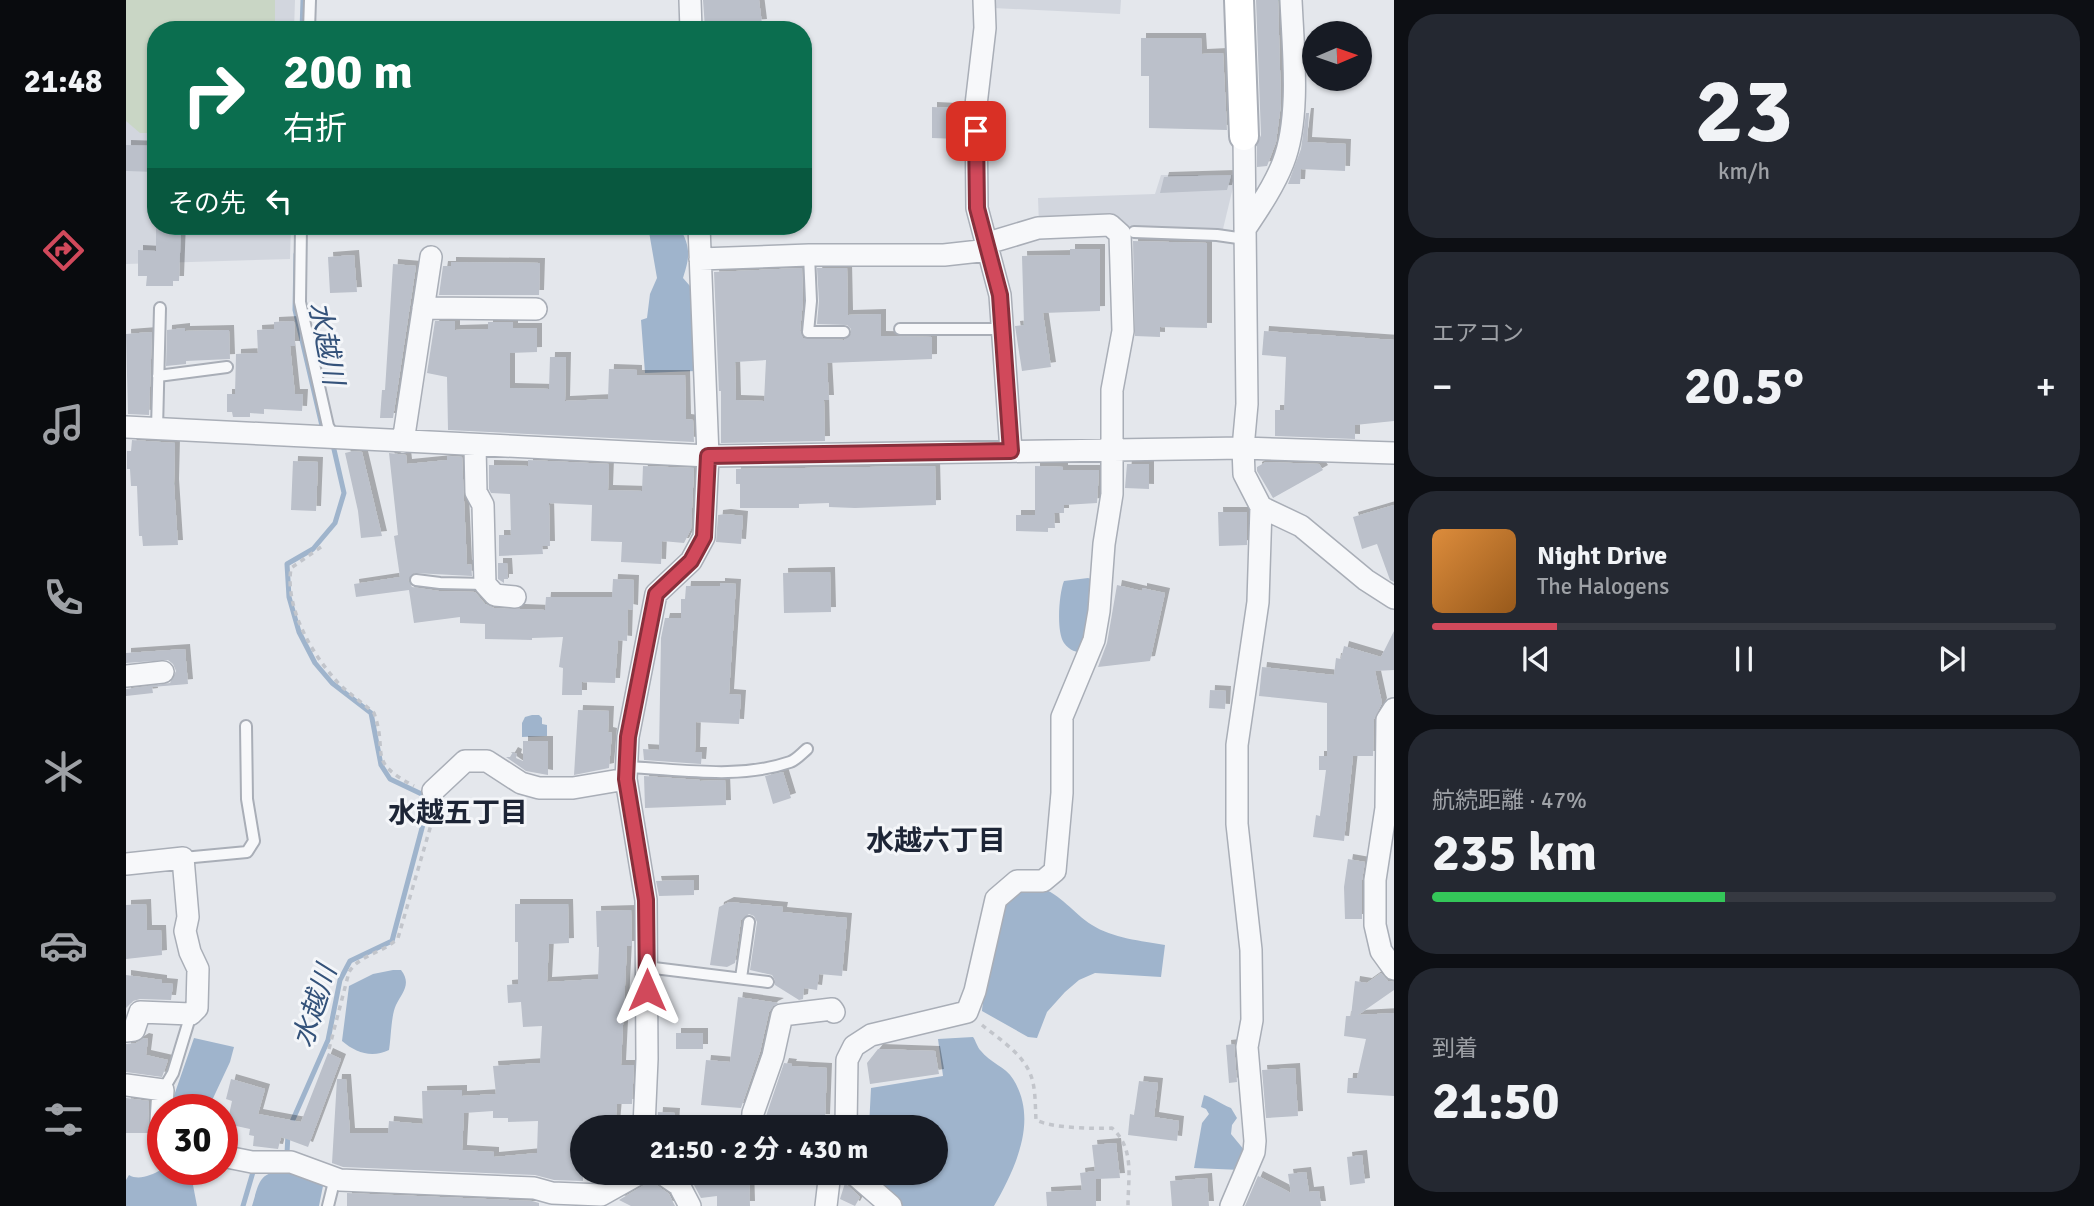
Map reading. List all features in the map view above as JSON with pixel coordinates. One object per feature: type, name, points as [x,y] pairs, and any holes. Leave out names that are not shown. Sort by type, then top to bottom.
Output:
[{"type":"street","points":[[690,0],[691,21]]},
{"type":"street","points":[[985,0],[985,28],[976,105],[977,208],[1000,295],[1011,451]]},
{"type":"street","points":[[1231,1206],[1254,1152],[1255,1141],[1247,1047],[1252,1020],[1251,950],[1237,824],[1237,745],[1258,602],[1261,507],[1244,474],[1243,448],[1247,404],[1244,136],[1239,0]]},
{"type":"street","points":[[1245,234],[1284,162],[1290,135],[1294,85],[1292,0]]},
{"type":"street","points":[[700,259],[809,255],[944,255],[989,247],[1038,228],[1110,225],[1120,234],[1123,331],[1112,390],[1112,494],[1104,544],[1100,611],[1094,640],[1062,717],[1062,793],[1055,871],[1043,881],[1017,881],[996,899],[975,991],[967,1012],[871,1035],[854,1046],[847,1060],[846,1115]]},
{"type":"street","points":[[645,1115],[646,900],[626,773],[628,737],[656,594],[691,561],[704,537],[708,456],[699,235]]},
{"type":"street","points":[[403,442],[431,257]]},
{"type":"street","points":[[423,308],[536,309]]},
{"type":"street","points":[[126,427],[708,456],[1243,448],[1394,453]]},
{"type":"street","points":[[475,446],[476,492],[483,505],[485,584],[495,595],[515,597]]},
{"type":"street","points":[[1261,507],[1301,526],[1366,580],[1394,598]]},
{"type":"street","points":[[126,676],[163,672]]},
{"type":"street","points":[[1394,709],[1387,720],[1386,808],[1375,880],[1375,925],[1381,951],[1394,969]]},
{"type":"street","points":[[433,791],[465,761],[487,761],[521,783],[538,789],[573,788],[626,773]]},
{"type":"street","points":[[126,863],[183,858],[188,917],[185,931],[198,969],[197,1008],[191,1014],[141,1012],[134,1030],[126,1031]]},
{"type":"street","points":[[753,1115],[773,1056],[782,1015],[832,1009],[834,1012]]},
{"type":"street","points":[[126,1085],[163,1090],[163,1094]]},
{"type":"street","points":[[238,1159],[291,1162],[335,1178],[534,1188],[551,1199],[601,1195],[619,1185]]},
{"type":"street","points":[[679,1185],[690,1206]]},
{"type":"street","points":[[826,1206],[828,1185]]},
{"type":"street","points":[[867,1185],[891,1206]]},
{"type":"lane","points":[[309,21],[310,0]]},
{"type":"lane","points":[[1134,232],[1245,234]]},
{"type":"lane","points":[[301,235],[300,302],[328,426],[335,438]]},
{"type":"lane","points":[[809,255],[811,301],[808,332],[844,332]]},
{"type":"lane","points":[[157,429],[160,308]]},
{"type":"lane","points":[[900,329],[1002,329]]},
{"type":"lane","points":[[158,376],[227,366]]},
{"type":"lane","points":[[416,580],[485,584]]},
{"type":"lane","points":[[183,858],[247,852],[254,841],[247,799],[246,726]]},
{"type":"lane","points":[[626,773],[758,769],[792,762],[807,749]]},
{"type":"lane","points":[[740,978],[749,922]]},
{"type":"lane","points":[[646,967],[768,982]]},
{"type":"lane","points":[[163,1090],[169,1084],[191,1014]]},
{"type":"lane","points":[[328,1206],[335,1178]]},
{"type":"path","points":[[321,547],[291,568],[292,597],[303,631],[334,679],[374,713],[382,764],[394,775],[422,790],[433,791],[433,818],[398,938],[390,946],[355,962],[349,972],[329,1049]]},
{"type":"path","points":[[967,1012],[1017,1054],[1029,1071],[1035,1094],[1036,1120],[1045,1125],[1069,1125],[1086,1129],[1112,1128],[1124,1139],[1129,1155],[1128,1206]]},
{"type":"shaded area","points":[[126,0],[295,0],[294,21],[147,21],[147,235],[291,235],[290,259],[126,264]]},
{"type":"shaded area","points":[[992,0],[1121,0],[1120,14],[993,8]]},
{"type":"shaded area","points":[[1161,175],[1236,175],[1223,229],[1127,226],[1108,221],[1039,225],[1038,198],[1155,194]]},
{"type":"green space","points":[[126,0],[275,0],[275,21],[147,21],[147,133],[140,133],[126,121]]},
{"type":"water","points":[[650,235],[684,235],[688,258],[683,278],[690,286],[696,371],[645,373],[641,320],[647,318],[650,294],[657,278]]},
{"type":"water","points":[[1088,578],[1094,580],[1084,653],[1073,651],[1064,643],[1061,638],[1059,612],[1064,581]]},
{"type":"water","points":[[539,715],[542,724],[547,725],[547,736],[522,737],[522,723],[525,717]]},
{"type":"water","points":[[1039,887],[1054,894],[1100,929],[1127,938],[1165,945],[1161,977],[1095,973],[1079,980],[1047,1012],[1037,1038],[1028,1037],[982,1011],[992,946],[1002,912],[1009,899],[1018,891]]},
{"type":"water","points":[[401,970],[406,984],[394,1009],[389,1050],[370,1054],[353,1049],[342,1041],[349,986],[373,974]]},
{"type":"water","points":[[973,1037],[984,1055],[1010,1075],[1021,1095],[1024,1127],[1021,1144],[994,1206],[897,1206],[874,1185],[948,1185],[948,1115],[870,1115],[871,1088],[943,1076],[938,1039]]},
{"type":"water","points":[[194,1038],[234,1047],[215,1094],[175,1094]]},
{"type":"water","points":[[1204,1095],[1231,1108],[1237,1118],[1232,1125],[1231,1134],[1245,1151],[1241,1170],[1194,1168],[1202,1123],[1209,1114],[1201,1107]]},
{"type":"water","points":[[286,1169],[298,1172],[323,1186],[319,1206],[252,1206],[265,1176]]},
{"type":"water","points":[[129,1175],[147,1176],[147,1185],[193,1185],[197,1206],[126,1206],[126,1180]]},
{"type":"building","points":[[703,0],[759,0],[762,21],[704,21]]},
{"type":"building","points":[[1256,0],[1278,0],[1281,104],[1276,142],[1267,166],[1257,167],[1257,145],[1261,135]]},
{"type":"building","points":[[1141,38],[1201,38],[1202,54],[1223,53],[1227,130],[1149,128],[1149,76],[1141,76]]},
{"type":"building","points":[[932,107],[953,108],[953,116],[959,116],[959,139],[932,138]]},
{"type":"building","points":[[1306,113],[1309,113],[1307,142],[1346,144],[1345,171],[1301,169],[1300,184],[1288,184],[1301,149]]},
{"type":"building","points":[[126,145],[147,146],[147,172],[126,171]]},
{"type":"building","points":[[1231,175],[1227,190],[1160,193],[1164,177]]},
{"type":"building","points":[[156,235],[181,235],[179,281],[173,281],[173,286],[146,286],[147,276],[138,276],[138,250],[156,251]]},
{"type":"building","points":[[1133,241],[1207,243],[1207,328],[1160,327],[1160,337],[1135,336]]},
{"type":"building","points":[[1070,249],[1100,249],[1100,311],[1043,313],[1051,367],[1022,371],[1015,326],[1024,325],[1022,256],[1070,255]]},
{"type":"building","points":[[354,255],[357,292],[330,293],[328,257]]},
{"type":"building","points":[[451,262],[540,263],[539,295],[439,295],[443,266],[451,266]]},
{"type":"building","points":[[393,264],[416,266],[393,418],[380,418],[382,390],[385,390]]},
{"type":"building","points":[[802,268],[800,331],[803,338],[844,340],[850,336],[851,329],[847,325],[817,324],[817,268],[847,268],[848,315],[881,314],[881,336],[932,337],[932,359],[827,363],[829,400],[824,400],[825,441],[721,443],[721,391],[714,272]],"holes":[[[766,360],[764,401],[736,400],[735,362]]]},
{"type":"building","points":[[294,321],[295,346],[290,346],[295,394],[303,394],[302,411],[264,409],[264,414],[250,413],[250,417],[233,417],[232,412],[227,412],[227,394],[235,394],[236,354],[258,353],[257,330],[274,329],[274,322]]},
{"type":"building","points":[[435,321],[455,321],[455,330],[488,329],[488,322],[513,322],[513,328],[537,328],[537,352],[510,353],[510,388],[549,389],[550,357],[566,357],[565,401],[608,399],[609,369],[637,370],[637,375],[685,375],[686,419],[693,420],[694,442],[448,430],[447,377],[427,373]]},
{"type":"building","points":[[185,328],[185,331],[229,330],[230,359],[186,361],[186,364],[166,366],[167,330]]},
{"type":"building","points":[[1264,331],[1394,340],[1394,421],[1355,425],[1355,439],[1275,436],[1275,410],[1284,410],[1286,357],[1262,355]]},
{"type":"building","points":[[152,332],[149,415],[128,414],[126,334]]},
{"type":"building","points":[[132,440],[175,443],[174,484],[178,545],[143,546],[142,536],[139,536],[137,486],[131,486],[130,469],[127,469],[127,451],[131,451]]},
{"type":"building","points":[[362,452],[382,536],[361,538],[345,453]]},
{"type":"building","points":[[389,453],[406,455],[407,464],[447,460],[447,456],[462,457],[467,565],[471,564],[472,576],[414,573],[408,580],[412,587],[475,592],[485,604],[494,608],[545,610],[546,597],[612,597],[613,579],[634,580],[633,610],[628,609],[627,641],[618,640],[615,683],[582,682],[582,695],[562,695],[563,668],[559,667],[563,637],[532,640],[485,639],[485,624],[460,623],[460,617],[414,623],[409,590],[356,597],[354,584],[400,577],[394,536],[398,535]]},
{"type":"building","points":[[528,460],[609,464],[608,490],[642,491],[643,466],[694,468],[691,529],[684,543],[662,541],[661,564],[621,562],[622,542],[591,541],[592,505],[549,503],[550,546],[542,546],[543,554],[499,556],[499,535],[511,535],[510,494],[491,493],[489,465],[528,466]]},
{"type":"building","points":[[293,461],[318,462],[316,511],[291,510]]},
{"type":"building","points":[[1266,462],[1319,464],[1323,470],[1273,498],[1257,471],[1257,467]]},
{"type":"building","points":[[1127,464],[1149,464],[1149,489],[1125,488]]},
{"type":"building","points":[[935,466],[936,505],[855,508],[829,507],[829,503],[799,504],[799,508],[740,508],[740,484],[736,484],[736,469]]},
{"type":"building","points":[[1035,466],[1063,467],[1063,470],[1099,470],[1097,503],[1064,505],[1064,513],[1054,513],[1055,528],[1048,528],[1048,532],[1016,531],[1016,515],[1035,515]]},
{"type":"building","points":[[1394,505],[1394,582],[1390,580],[1377,544],[1362,549],[1353,517]]},
{"type":"building","points":[[1218,512],[1247,512],[1247,545],[1219,546]]},
{"type":"building","points":[[718,515],[743,516],[741,544],[716,542]]},
{"type":"building","points":[[498,563],[507,563],[508,579],[504,579],[504,583],[498,579]]},
{"type":"building","points":[[830,572],[831,612],[784,613],[783,573]]},
{"type":"building","points":[[720,583],[736,584],[729,694],[741,695],[739,724],[696,722],[695,752],[702,752],[701,764],[644,760],[643,749],[659,750],[661,638],[665,618],[681,618],[681,599],[685,599],[686,586],[720,586]]},
{"type":"building","points":[[1117,585],[1165,593],[1150,661],[1098,667],[1107,643]]},
{"type":"building","points":[[1394,631],[1394,670],[1375,671],[1382,703],[1374,719],[1373,756],[1353,756],[1344,841],[1313,837],[1316,815],[1320,816],[1326,770],[1319,770],[1319,756],[1327,756],[1327,703],[1259,696],[1262,667],[1334,675],[1336,658],[1341,659],[1344,646],[1381,657]]},
{"type":"building","points":[[185,649],[188,684],[152,687],[153,693],[126,696],[126,689],[170,683],[176,671],[168,660],[126,663],[126,653]]},
{"type":"building","points":[[1210,690],[1226,691],[1225,709],[1209,708]]},
{"type":"building","points":[[578,710],[609,711],[608,732],[612,733],[609,768],[574,775]]},
{"type":"building","points":[[523,741],[548,741],[548,775],[526,771],[506,757],[510,757],[513,752],[517,754],[516,758],[523,761]]},
{"type":"building","points":[[783,772],[791,798],[773,804],[765,776]]},
{"type":"building","points":[[644,776],[700,781],[725,780],[726,805],[645,808]]},
{"type":"building","points":[[1348,859],[1365,862],[1362,919],[1345,919],[1344,887]]},
{"type":"building","points":[[694,880],[694,895],[659,896],[656,881]]},
{"type":"building","points":[[729,902],[783,907],[782,912],[847,918],[842,976],[819,974],[817,990],[804,988],[803,999],[799,1000],[775,985],[772,975],[750,970],[757,922],[754,916],[749,914],[741,920],[735,963],[727,967],[710,965],[719,907]]},
{"type":"building","points":[[146,904],[147,930],[161,930],[162,955],[126,959],[126,905]]},
{"type":"building","points":[[515,904],[568,904],[569,943],[549,944],[547,982],[598,979],[596,911],[631,910],[632,946],[627,946],[621,1065],[634,1065],[632,1104],[617,1104],[616,1115],[570,1115],[570,1181],[535,1175],[343,1167],[332,1163],[337,1079],[346,1079],[350,1133],[388,1133],[389,1121],[423,1124],[422,1091],[462,1090],[462,1096],[496,1094],[493,1066],[540,1063],[542,1026],[523,1027],[521,1002],[508,1003],[507,985],[518,984],[518,942],[515,942]],"holes":[[[493,1111],[493,1118],[508,1118],[508,1122],[538,1121],[537,1153],[494,1157],[494,1152],[462,1150],[464,1113]]]},
{"type":"building","points":[[1381,973],[1388,981],[1394,982],[1394,990],[1358,1015],[1394,1013],[1394,1096],[1347,1093],[1348,1078],[1357,1078],[1366,1039],[1344,1036],[1346,1016],[1351,1016],[1355,981],[1367,983]]},
{"type":"building","points":[[126,975],[173,984],[171,1000],[140,999],[133,1001],[126,1008]]},
{"type":"building","points":[[738,997],[779,1003],[769,1012],[760,1052],[741,1108],[701,1105],[706,1060],[730,1062]]},
{"type":"building","points":[[676,1033],[703,1033],[703,1049],[676,1049]]},
{"type":"building","points":[[144,1038],[148,1039],[146,1055],[168,1060],[162,1077],[126,1072],[126,1044],[136,1043]]},
{"type":"building","points":[[1234,1044],[1237,1082],[1229,1083],[1226,1045]]},
{"type":"building","points":[[878,1049],[935,1051],[939,1074],[870,1084],[867,1063]]},
{"type":"building","points":[[328,1053],[341,1059],[308,1147],[281,1137],[278,1149],[253,1146],[254,1136],[249,1135],[250,1129],[238,1126],[238,1094],[227,1094],[231,1079],[265,1089],[258,1114],[301,1122]]},
{"type":"building","points":[[784,1063],[792,1064],[791,1066],[827,1068],[825,1115],[766,1115]]},
{"type":"building","points":[[1295,1068],[1298,1116],[1266,1118],[1262,1070]]},
{"type":"building","points":[[1139,1081],[1158,1083],[1154,1117],[1179,1121],[1177,1141],[1128,1135],[1130,1114],[1134,1115]]},
{"type":"building","points":[[126,1098],[147,1101],[147,1133],[126,1133]]},
{"type":"building","points":[[658,1112],[675,1113],[675,1115],[658,1115]]},
{"type":"building","points":[[1116,1143],[1120,1178],[1096,1179],[1096,1206],[1047,1206],[1046,1192],[1082,1190],[1080,1173],[1095,1171],[1092,1145]]},
{"type":"building","points":[[1362,1155],[1365,1183],[1350,1185],[1347,1157]]},
{"type":"building","points":[[1306,1172],[1309,1192],[1319,1191],[1321,1206],[1245,1206],[1258,1176],[1291,1193],[1288,1174]]},
{"type":"building","points":[[1207,1178],[1209,1206],[1172,1206],[1170,1181]]},
{"type":"building","points":[[644,1185],[657,1185],[669,1194],[675,1206],[631,1206],[619,1200]]},
{"type":"building","points":[[694,1185],[749,1185],[750,1206],[717,1206],[717,1196],[701,1198]]},
{"type":"building","points":[[844,1185],[860,1197],[855,1206],[840,1199]]},
{"type":"building","points":[[347,1193],[532,1201],[539,1203],[539,1206],[347,1206]]},
{"type":"waterway","name":"水越川","points":[[302,21],[303,0]]},
{"type":"waterway","name":"水越川","points":[[296,254],[295,310],[322,426]]},
{"type":"waterway","name":"水越川","points":[[291,1124],[328,1040],[340,980],[350,961],[392,941],[430,798],[390,779],[381,765],[371,713],[332,683],[315,663],[299,632],[289,597],[287,564],[313,549],[335,523],[344,493],[333,445]]},
{"type":"waterway","name":"水越川","points":[[283,1156],[287,1154],[288,1133]]},
{"type":"waterway","name":"水越川","points":[[243,1206],[253,1172],[256,1170]]},
{"type":"district","name":"水越五丁目","points":[[458,812]]},
{"type":"district","name":"水越六丁目","points":[[936,840]]},
{"type":"route","points":[[647,990],[646,900],[626,779],[628,737],[656,594],[691,561],[704,537],[708,456],[1011,451],[1000,295],[977,208],[976,131]]}]
